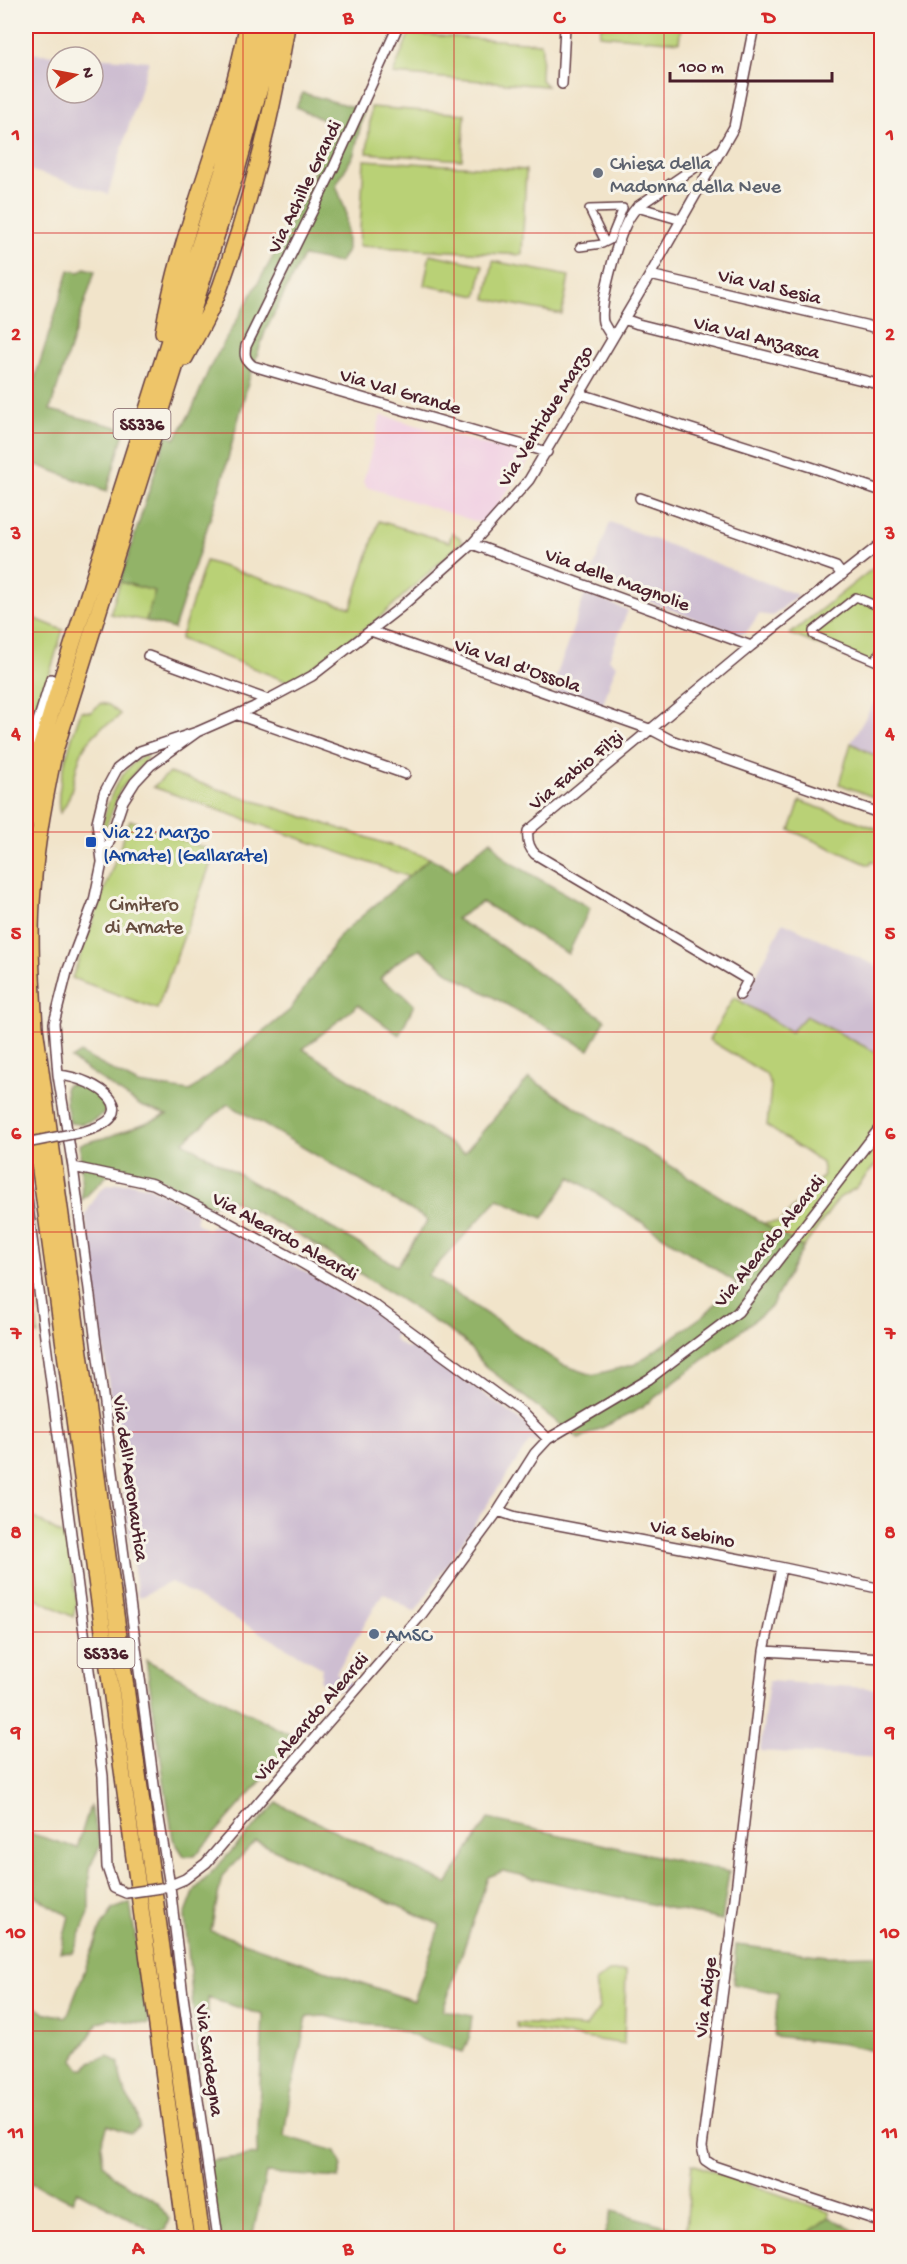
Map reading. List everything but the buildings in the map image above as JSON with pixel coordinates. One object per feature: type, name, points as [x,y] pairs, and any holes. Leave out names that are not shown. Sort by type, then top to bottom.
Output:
[{"type":"highway","points":[[161,387],[165,318],[177,267],[231,99],[247,26]]},
{"type":"highway","name":"SS336","points":[[202,2238],[35,1026],[31,962],[40,819],[54,754],[224,167],[249,74],[258,26]]},
{"type":"highway","name":"SS336","points":[[26,822],[40,749],[161,387],[240,160],[263,76],[272,26]]},
{"type":"highway","points":[[161,387],[206,319],[223,281],[257,165],[278,80],[287,26]]},
{"type":"highway","name":"SS336","points":[[26,1068],[186,2238]]},
{"type":"street","name":"Via Achille Grandi","points":[[247,362],[244,354],[246,346],[332,171],[398,26]]},
{"type":"street","points":[[562,84],[565,26]]},
{"type":"street","name":"Via Ventidue Marzo","points":[[102,863],[97,822],[104,793],[117,769],[140,751],[197,732],[238,715],[312,676],[371,631],[472,544],[529,480],[682,220],[736,120],[754,26]]},
{"type":"street","points":[[612,338],[603,320],[608,282],[624,228],[637,207],[721,150]]},
{"type":"street","points":[[637,207],[682,220]]},
{"type":"street","points":[[580,247],[605,242],[610,240],[622,208],[589,209],[605,242]]},
{"type":"street","name":"Via Val Sesia","points":[[650,275],[882,329]]},
{"type":"street","name":"Via Val Anzasca","points":[[624,318],[649,327],[882,385]]},
{"type":"street","name":"Via Val Grande","points":[[247,362],[253,366],[547,452]]},
{"type":"street","points":[[581,394],[882,491]]},
{"type":"street","points":[[640,498],[836,567],[842,575]]},
{"type":"street","name":"Via Fabio Filzi","points":[[740,995],[748,980],[531,849],[527,837],[528,831],[751,646],[882,543]]},
{"type":"street","name":"Via delle Magnolie","points":[[472,544],[751,646]]},
{"type":"street","points":[[882,608],[856,597],[813,631],[813,635],[878,662],[882,647]]},
{"type":"street","name":"Via Val d'Ossola","points":[[371,631],[882,814]]},
{"type":"street","points":[[148,656],[268,700]]},
{"type":"street","points":[[26,760],[51,679]]},
{"type":"street","points":[[238,715],[405,774]]},
{"type":"street","name":"Via Ventidue Marzo","points":[[58,1075],[54,1023],[67,972],[94,901],[102,863],[123,801],[135,782],[151,765],[197,732]]},
{"type":"street","points":[[26,1143],[98,1128],[109,1122],[114,1112],[113,1101],[104,1091],[85,1080],[58,1075]]},
{"type":"street","name":"Via dell'Aeronautica","points":[[58,1075],[166,1887]]},
{"type":"street","name":"Via Aleardo Aleardi","points":[[166,1887],[185,1879],[206,1863],[422,1614],[498,1510],[535,1453],[548,1439],[649,1379],[738,1312],[882,1125]]},
{"type":"street","name":"Via Aleardo Aleardi","points":[[72,1167],[153,1184],[295,1259],[376,1306],[522,1413],[548,1439]]},
{"type":"street","points":[[26,1190],[28,1231],[100,1754],[105,1802],[107,1866],[114,1888],[126,1893],[166,1887]]},
{"type":"street","name":"Via Sebino","points":[[498,1510],[516,1517],[882,1589]]},
{"type":"street","name":"Via Adige","points":[[781,1568],[764,1651],[731,1934],[702,2147],[705,2160],[714,2166],[882,2222]]},
{"type":"street","points":[[764,1651],[882,1658]]},
{"type":"street","name":"Via Sardegna","points":[[166,1887],[218,2238]]},
{"type":"shaded area","points":[[26,53],[45,54],[45,105],[105,105],[105,58],[149,61],[108,194],[26,169]]},
{"type":"shaded area","points":[[381,415],[532,457],[484,524],[367,487],[363,482]]},
{"type":"shaded area","points":[[610,522],[798,595],[773,616],[759,614],[746,633],[738,634],[589,580]]},
{"type":"shaded area","points":[[585,594],[628,610],[609,659],[616,665],[602,707],[551,691]]},
{"type":"shaded area","points":[[881,690],[881,759],[851,743]]},
{"type":"shaded area","points":[[783,922],[881,968],[881,1055],[807,1016],[791,1032],[743,1002]]},
{"type":"shaded area","name":"AMSC","points":[[120,1183],[150,1187],[196,1212],[197,1223],[207,1229],[220,1223],[375,1312],[396,1330],[394,1340],[406,1348],[419,1347],[532,1429],[537,1438],[536,1443],[530,1441],[415,1612],[383,1593],[336,1673],[352,1683],[351,1688],[337,1691],[329,1687],[320,1681],[322,1668],[171,1582],[138,1598],[85,1215],[105,1186]]},
{"type":"shaded area","points":[[769,1681],[881,1689],[881,1758],[760,1751]]},
{"type":"green space","points":[[601,26],[681,26],[679,42],[599,35]]},
{"type":"green space","points":[[409,34],[540,43],[542,46],[541,80],[547,86],[393,74]]},
{"type":"green space","points":[[303,93],[364,110],[354,154],[336,185],[346,212],[347,251],[339,263],[303,256],[265,332],[249,379],[221,485],[174,629],[146,621],[155,591],[120,582],[167,434],[175,439],[192,410],[209,369],[308,190],[329,123],[296,107]]},
{"type":"green space","points":[[371,107],[465,114],[462,160],[367,153]]},
{"type":"green space","points":[[364,160],[526,170],[522,255],[359,246]]},
{"type":"green space","points":[[430,254],[483,265],[477,296],[424,285]]},
{"type":"green space","points":[[493,261],[569,276],[562,314],[486,299]]},
{"type":"green space","points":[[85,268],[95,271],[50,410],[125,429],[107,491],[26,461],[26,397],[29,397],[69,270],[80,272]]},
{"type":"green space","points":[[379,521],[449,542],[452,533],[462,542],[379,618],[294,681],[292,679],[288,682],[180,639],[206,561],[351,608]]},
{"type":"green space","points":[[881,562],[881,670],[790,634]]},
{"type":"green space","points":[[120,582],[155,591],[146,621],[110,614]]},
{"type":"green space","points":[[26,615],[63,630],[26,751]]},
{"type":"green space","points":[[101,703],[109,705],[120,714],[114,721],[101,728],[85,746],[72,789],[60,813],[61,777],[81,711],[91,712]]},
{"type":"green space","points":[[851,743],[881,759],[881,800],[839,784]]},
{"type":"green space","points":[[143,755],[147,756],[146,760],[120,790],[106,827],[103,828],[115,786],[126,770]]},
{"type":"green space","points":[[169,773],[430,858],[409,877],[153,787]]},
{"type":"green space","points":[[800,801],[881,830],[881,866],[872,861],[869,865],[790,830]]},
{"type":"green space","name":"Cimitero di Arnate","points":[[130,820],[215,852],[157,1009],[72,978]]},
{"type":"green space","points":[[491,840],[506,860],[590,908],[568,954],[482,902],[456,919],[501,946],[605,1020],[589,1050],[451,974],[420,949],[397,962],[380,979],[403,994],[414,1005],[399,1035],[358,1005],[303,1049],[464,1153],[529,1078],[803,1248],[771,1307],[640,1409],[579,1439],[485,1366],[463,1340],[308,1240],[233,1200],[209,1205],[161,1179],[117,1166],[82,1200],[80,1144],[111,1136],[167,1115],[141,1106],[71,1059],[80,1053],[138,1084],[190,1091],[290,1010],[341,934],[430,858],[454,871]],"holes":[[[228,1104],[428,1220],[397,1266],[183,1142]],[[571,1177],[737,1283],[704,1315],[636,1364],[593,1375],[563,1365],[428,1275],[498,1199],[543,1218]]]},
{"type":"green space","points":[[734,997],[791,1032],[806,1016],[881,1055],[881,1158],[856,1188],[839,1198],[803,1248],[762,1223],[780,1222],[824,1175],[822,1163],[767,1126],[771,1086],[766,1074],[709,1040]]},
{"type":"green space","points":[[69,1084],[93,1092],[101,1100],[105,1112],[89,1122],[70,1123],[65,1086]]},
{"type":"green space","points":[[26,1282],[33,1284],[38,1335],[26,1332]]},
{"type":"green space","points":[[29,1515],[68,1538],[77,1603],[73,1617],[26,1593],[26,1521]]},
{"type":"green space","points":[[146,1660],[298,1739],[195,1856],[184,1856],[173,1839]]},
{"type":"green space","points":[[277,1803],[447,1884],[488,1819],[729,1872],[722,1920],[503,1871],[488,1877],[443,2010],[472,2016],[469,2039],[463,2052],[428,2042],[392,2027],[359,2024],[325,2016],[307,2017],[284,2136],[336,2151],[342,2166],[339,2178],[266,2173],[252,2238],[217,2238],[206,2161],[257,2155],[263,2015],[208,1998],[206,2064],[198,2064],[185,1916],[195,1890]],"holes":[[[256,1841],[440,1925],[414,2001],[211,1931],[222,1876]]]},
{"type":"green space","points":[[90,1806],[101,1845],[89,1868],[89,1912],[73,1953],[60,1952],[69,1916],[26,1891],[26,1832],[77,1848]]},
{"type":"green space","points":[[130,1903],[149,2024],[110,2019],[99,2022],[73,2060],[81,2069],[86,2069],[91,2062],[109,2056],[119,2063],[122,2085],[136,2111],[139,2127],[130,2133],[108,2125],[101,2145],[103,2164],[116,2178],[157,2202],[169,2219],[165,2229],[159,2234],[77,2191],[72,2201],[26,2181],[26,2000],[45,2013],[67,2017],[101,1927],[113,1909]]},
{"type":"green space","points":[[736,1945],[827,1956],[881,1955],[881,2048],[873,2051],[844,2044],[774,2036],[778,1993],[733,1984]]},
{"type":"green space","points":[[626,1971],[624,2044],[517,2028],[516,2023],[586,2027],[599,2009],[595,1982],[609,1972]]},
{"type":"green space","points":[[692,2164],[829,2212],[829,2217],[802,2238],[685,2238]]},
{"type":"green space","points":[[612,2211],[684,2231],[685,2238],[606,2238],[604,2236]]},
{"type":"green space","points":[[829,2217],[859,2233],[857,2238],[802,2238]]},
{"type":"place","name":"Chiesa della Madonna della Neve","points":[[598,173]]},
{"type":"place","name":"Via 22 Marzo (Arnate) (Gallarate)","points":[[91,842]]},
{"type":"place","name":"AMSC","points":[[374,1634]]}]
